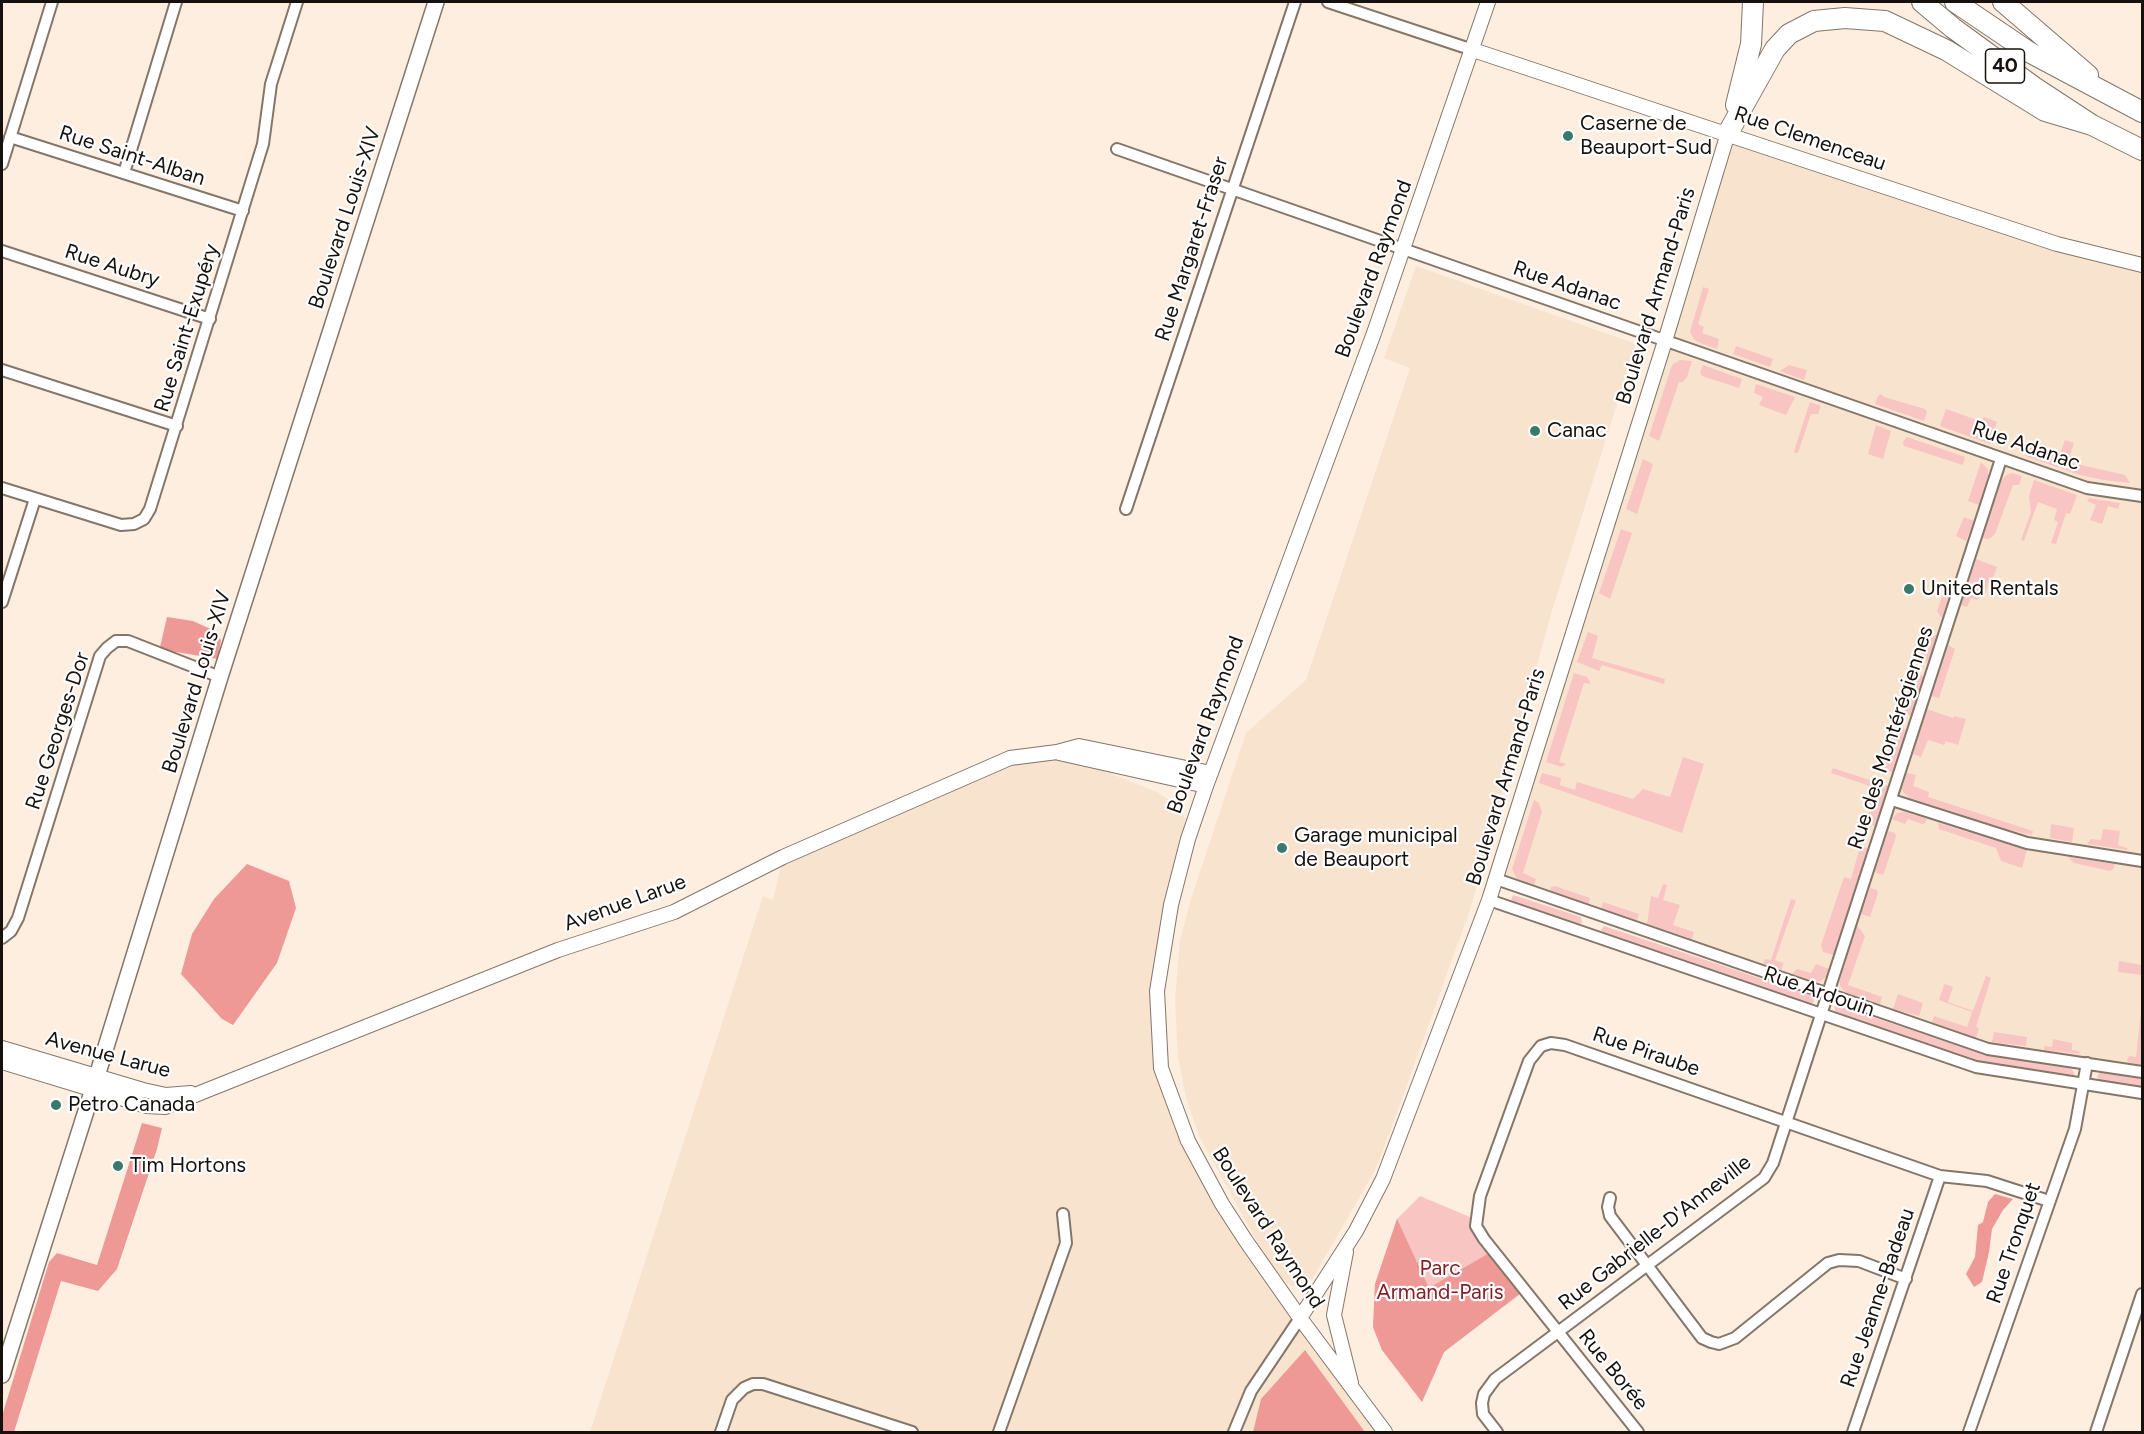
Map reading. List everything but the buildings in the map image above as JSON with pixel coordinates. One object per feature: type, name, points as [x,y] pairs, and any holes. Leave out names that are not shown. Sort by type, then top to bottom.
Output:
[{"type":"highway","points":[[1728,133],[1751,44],[1753,2]]},
{"type":"highway","name":"40","points":[[1922,2],[1953,28],[2034,87],[2092,125],[2142,150]]},
{"type":"highway","name":"40","points":[[1955,2],[2029,52],[2119,102],[2142,112]]},
{"type":"highway","points":[[2002,2],[2119,102]]},
{"type":"highway","points":[[1728,133],[1775,48],[1789,34],[1814,21],[1845,18],[1885,21],[1946,50],[2046,111],[2092,125]]},
{"type":"main road","name":"Boulevard Louis-XIV","points":[[2,1375],[220,677],[436,2]]},
{"type":"street","points":[[2,164],[52,2]]},
{"type":"street","points":[[124,173],[176,2]]},
{"type":"street","name":"Rue Saint-Exupéry","points":[[2,488],[122,525],[134,524],[144,519],[150,509],[177,426],[263,144],[270,84],[297,2]]},
{"type":"street","name":"Rue Margaret-Fraser","points":[[1126,509],[1295,2]]},
{"type":"street","name":"Rue Clemenceau","points":[[1328,2],[2057,244],[2142,265]]},
{"type":"street","name":"Boulevard Raymond","points":[[1385,1432],[1246,1241],[1188,1141],[1161,1068],[1157,991],[1169,915],[1188,839],[1210,773],[1404,250],[1488,2]]},
{"type":"street","name":"Boulevard Armand-Paris","points":[[1234,1432],[1251,1391],[1348,1245],[1394,1153],[1496,879],[1728,133]]},
{"type":"street","name":"Rue Saint-Alban","points":[[10,137],[243,211]]},
{"type":"street","name":"Rue Adanac","points":[[1117,149],[2001,459],[2087,488],[2142,496]]},
{"type":"street","name":"Rue Aubry","points":[[2,251],[210,319]]},
{"type":"street","points":[[2,370],[177,426]]},
{"type":"street","name":"Rue des Montérégiennes","points":[[1828,994],[2001,459]]},
{"type":"street","points":[[2,602],[35,499]]},
{"type":"street","name":"Rue Georges-Dor","points":[[2,938],[11,931],[18,918],[100,656],[116,641],[128,640],[220,677]]},
{"type":"street","name":"Avenue Larue","points":[[2,1062],[166,1095],[205,1092],[558,950],[674,912],[783,857],[1010,758],[1057,752],[1079,746],[1210,773]]},
{"type":"street","name":"Avenue Larue","points":[[1057,752],[1206,786]]},
{"type":"street","points":[[1892,801],[2027,843],[2142,861]]},
{"type":"street","name":"Rue Ardouin","points":[[1496,879],[1988,1049],[2142,1072]]},
{"type":"street","name":"Rue Ardouin","points":[[1489,900],[1976,1067],[2142,1093]]},
{"type":"street","name":"Rue Gabrielle-D'Anneville","points":[[1497,1432],[1483,1414],[1482,1402],[1484,1394],[1496,1379],[1764,1178],[1779,1148],[1828,994]]},
{"type":"street","name":"Rue Piraube","points":[[1558,1333],[1476,1226],[1484,1185],[1529,1061],[1541,1046],[1551,1043],[1565,1045],[1940,1176],[1987,1181],[2049,1201]]},
{"type":"street","name":"Avenue Larue","points":[[2,1048],[95,1082]]},
{"type":"street","name":"Rue Tronquet","points":[[1969,1432],[2075,1129],[2086,1064]]},
{"type":"street","name":"Rue Jeanne-Badeau","points":[[1852,1432],[1940,1176]]},
{"type":"street","points":[[1610,1198],[1608,1207],[1610,1216],[1702,1338],[1719,1344],[1735,1338],[1828,1263],[1839,1260],[1859,1261],[1906,1279]]},
{"type":"street","points":[[999,1432],[1066,1244],[1063,1214]]},
{"type":"street","points":[[1348,1245],[1334,1315],[1353,1391]]},
{"type":"street","points":[[2096,1432],[2142,1294]]},
{"type":"street","name":"Rue Borée","points":[[1558,1333],[1638,1432]]},
{"type":"street","points":[[721,1432],[732,1400],[744,1388],[753,1384],[763,1384],[912,1432]]},
{"type":"shaded area","points":[[1728,133],[2142,265],[2142,1072],[1988,1049],[1496,879]]},
{"type":"shaded area","points":[[1416,266],[1636,344],[1551,614],[1471,907],[1386,1143],[1375,1170],[1313,1278],[1296,1287],[1286,1283],[1269,1263],[1199,1136],[1186,1097],[1178,1057],[1175,1000],[1180,940],[1191,899],[1246,733],[1306,680],[1410,368],[1384,358]]},
{"type":"shaded area","points":[[167,617],[193,621],[213,630],[221,640],[218,659],[170,651],[160,647]]},
{"type":"shaded area","points":[[1057,752],[1157,792],[1178,806],[1185,818],[1188,839],[1157,991],[1161,1068],[1222,1204],[1385,1432],[590,1432],[763,896],[773,900],[783,857],[1010,758]]},
{"type":"shaded area","points":[[247,864],[289,881],[296,908],[277,963],[233,1025],[222,1019],[181,974],[192,934],[214,899]]},
{"type":"shaded area","points":[[142,1123],[162,1128],[117,1269],[98,1291],[61,1281],[14,1432],[2,1432],[2,1416],[49,1262],[57,1253],[97,1265]]},
{"type":"shaded area","points":[[1995,1194],[2013,1199],[2003,1210],[1992,1229],[1982,1282],[1974,1287],[1966,1274],[1975,1257],[1978,1225],[1983,1222],[1988,1202]]},
{"type":"shaded area","name":"Parc Armand-Paris","points":[[1397,1219],[1429,1288],[1491,1252],[1521,1293],[1444,1352],[1422,1402],[1382,1350],[1373,1327],[1375,1284]]},
{"type":"shaded area","points":[[1305,1350],[1365,1432],[1253,1432],[1261,1399]]},
{"type":"green space","points":[[1703,287],[1709,289],[1698,324],[1704,327],[1702,333],[1719,339],[1717,349],[1698,342],[1690,332]]},
{"type":"green space","points":[[1736,346],[1773,359],[1770,367],[1733,354]]},
{"type":"green space","points":[[1680,360],[1692,361],[1687,377],[1683,382],[1679,382],[1659,441],[1649,436],[1671,368]]},
{"type":"green space","points":[[1703,365],[1742,379],[1739,388],[1702,376],[1700,373]]},
{"type":"green space","points":[[1789,365],[1807,370],[1804,380],[1780,371]]},
{"type":"green space","points":[[1756,384],[1795,397],[1786,415],[1759,405],[1763,397],[1754,393]]},
{"type":"green space","points":[[1881,394],[1884,397],[1925,409],[1927,412],[1924,421],[1875,404]]},
{"type":"green space","points":[[1810,402],[1821,406],[1818,414],[1811,414],[1798,453],[1795,453],[1794,451]]},
{"type":"green space","points":[[1946,409],[1980,421],[1984,417],[1997,422],[1990,444],[1940,426]]},
{"type":"green space","points":[[1876,425],[1891,431],[1883,459],[1868,454]]},
{"type":"green space","points":[[1907,437],[1965,457],[1963,465],[1904,446],[1903,442]]},
{"type":"green space","points":[[2065,440],[2074,443],[2068,462],[2125,475],[2130,483],[2080,475],[2025,456],[2029,447],[2059,457]]},
{"type":"green space","points":[[1643,459],[1653,464],[1637,514],[1626,509]]},
{"type":"green space","points":[[1981,462],[1988,469],[1988,476],[1979,505],[1968,501]]},
{"type":"green space","points":[[2012,473],[2022,476],[2019,485],[2013,485],[1995,534],[1989,539],[1982,538],[2001,481]]},
{"type":"green space","points":[[2034,480],[2077,495],[2070,514],[2066,513],[2056,544],[2051,543],[2058,522],[2054,520],[2057,509],[2038,502],[2024,541],[2021,540],[2031,512],[2029,496]]},
{"type":"green space","points":[[2089,498],[2120,503],[2118,509],[2108,506],[2102,524],[2090,520],[2096,505],[2087,501]]},
{"type":"green space","points":[[1964,517],[1974,521],[1966,541],[1956,536]]},
{"type":"green space","points":[[1621,529],[1632,533],[1610,599],[1599,593]]},
{"type":"green space","points":[[1976,559],[1997,567],[1993,578],[1990,577],[1985,594],[1977,600],[1971,598],[1967,607],[1961,605]]},
{"type":"green space","points":[[1955,579],[1943,618],[1937,611],[1947,582]]},
{"type":"green space","points":[[1588,632],[1598,636],[1592,658],[1665,679],[1664,684],[1602,665],[1599,671],[1577,662]]},
{"type":"green space","points":[[1938,634],[1928,662],[1918,659],[1929,638]]},
{"type":"green space","points":[[1948,645],[1955,649],[1939,698],[1932,696]]},
{"type":"green space","points":[[1574,673],[1587,677],[1591,684],[1584,683],[1559,762],[1566,764],[1562,767],[1546,762]]},
{"type":"green space","points":[[1914,673],[1924,676],[1911,716],[1901,712]]},
{"type":"green space","points":[[1927,709],[1953,718],[1954,716],[1966,719],[1958,745],[1946,741],[1944,745],[1928,740],[1921,757],[1913,754]]},
{"type":"green space","points":[[1896,726],[1906,730],[1893,772],[1883,769]]},
{"type":"green space","points":[[1683,757],[1704,764],[1682,833],[1539,783],[1542,773],[1561,778],[1560,785],[1575,790],[1577,782],[1633,799],[1643,789],[1670,797]]},
{"type":"green space","points":[[1833,768],[1888,786],[1875,826],[1866,822],[1876,788],[1831,773]]},
{"type":"green space","points":[[1907,773],[1916,775],[1913,786],[1929,792],[1928,797],[2033,831],[2032,835],[2006,829],[1910,798],[1902,788]]},
{"type":"green space","points":[[1534,800],[1539,803],[1542,812],[1523,873],[1536,879],[1534,886],[1517,879],[1512,869]]},
{"type":"green space","points":[[1904,812],[1927,819],[1922,824],[1908,819],[1905,824],[1892,819],[1897,813]]},
{"type":"green space","points":[[1938,823],[2027,850],[2022,868],[2001,861],[1996,848],[1939,829]]},
{"type":"green space","points":[[2051,824],[2074,828],[2072,842],[2050,838]]},
{"type":"green space","points":[[2103,829],[2120,831],[2118,845],[2127,850],[2087,844],[2091,839],[2101,840]]},
{"type":"green space","points":[[1888,831],[1895,833],[1896,836],[1882,875],[1875,872]]},
{"type":"green space","points":[[1860,847],[1868,848],[1834,955],[1823,952],[1821,945],[1844,877],[1851,879]]},
{"type":"green space","points":[[2068,857],[2115,864],[2110,871],[2074,863]]},
{"type":"green space","points":[[1663,884],[1667,885],[1663,900],[1680,905],[1673,925],[1694,932],[1692,939],[1647,924],[1651,896],[1658,898]]},
{"type":"green space","points":[[1555,886],[1590,898],[1589,904],[1550,892],[1551,887]]},
{"type":"green space","points":[[1870,888],[1877,890],[1878,893],[1870,917],[1861,914]]},
{"type":"green space","points":[[1513,895],[1581,917],[1582,923],[1578,925],[1513,903],[1511,900]]},
{"type":"green space","points":[[1791,899],[1796,900],[1775,960],[1783,963],[1781,970],[1763,963],[1765,959],[1771,960]]},
{"type":"green space","points":[[1603,902],[1639,914],[1637,920],[1601,909]]},
{"type":"green space","points":[[1857,925],[1865,936],[1848,985],[1882,997],[1880,1004],[1845,992],[1840,986]]},
{"type":"green space","points":[[1604,926],[1813,996],[1814,1002],[1811,1004],[1603,933],[1601,930]]},
{"type":"green space","points":[[2119,961],[2142,965],[2142,975],[2118,972]]},
{"type":"green space","points":[[1816,964],[1829,969],[1827,976],[1821,981],[1814,982],[1792,974],[1797,969],[1811,973]]},
{"type":"green space","points":[[1986,976],[1991,978],[1976,1027],[1979,1028],[1976,1038],[1932,1022],[1934,1016],[1967,1027],[1972,1012],[1939,1000],[1944,985],[1953,987],[1948,1002],[1973,1011]]},
{"type":"green space","points":[[1898,994],[1923,1003],[1919,1016],[1893,1009]]},
{"type":"green space","points":[[2142,1003],[2142,1065],[2127,1060],[2129,1056],[2136,1057]]},
{"type":"green space","points":[[1837,1005],[1985,1055],[2071,1068],[2075,1074],[2071,1077],[1979,1062],[1836,1013],[1834,1007]]},
{"type":"green space","points":[[1994,1032],[2027,1037],[2026,1046],[1992,1042]]},
{"type":"green space","points":[[2053,1039],[2072,1043],[2072,1050],[2079,1051],[2080,1054],[2044,1050],[2044,1046],[2052,1047]]},
{"type":"green space","points":[[2100,1072],[2142,1079],[2142,1087],[2099,1081],[2097,1076]]},
{"type":"green space","name":"Parc Armand-Paris","points":[[1420,1196],[1477,1220],[1524,1291],[1444,1352],[1422,1402],[1382,1350],[1373,1327],[1375,1284],[1397,1219]]},
{"type":"place","name":"Caserne de Beauport-Sud","points":[[1568,136]]},
{"type":"place","name":"Canac","points":[[1535,431]]},
{"type":"place","name":"United Rentals","points":[[1909,589]]},
{"type":"place","name":"Garage municipal de Beauport","points":[[1282,848]]},
{"type":"place","name":"Petro Canada","points":[[56,1105]]},
{"type":"place","name":"Tim Hortons","points":[[118,1166]]}]
